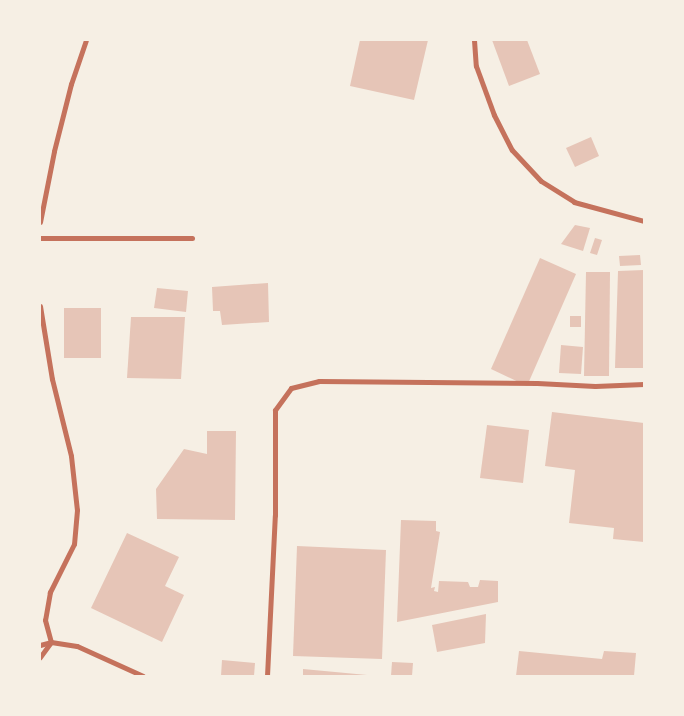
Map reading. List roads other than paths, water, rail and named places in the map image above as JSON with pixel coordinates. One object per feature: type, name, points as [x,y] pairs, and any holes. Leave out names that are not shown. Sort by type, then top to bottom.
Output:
[{"type":"street","points":[[40,222],[54,150],[71,84],[86,40]]},
{"type":"street","points":[[474,40],[476,66],[494,115],[512,150],[541,182],[574,202],[644,221]]},
{"type":"street","points":[[40,238],[192,238]]},
{"type":"street","points":[[40,306],[52,379],[71,456],[78,510],[74,544],[50,592],[45,620],[51,642]]},
{"type":"street","points":[[267,676],[275,515],[274,410],[291,388],[319,381],[537,383],[596,386],[644,384]]},
{"type":"street","points":[[40,657],[51,642]]},
{"type":"street","points":[[40,645],[51,642],[77,646],[143,676]]}]
